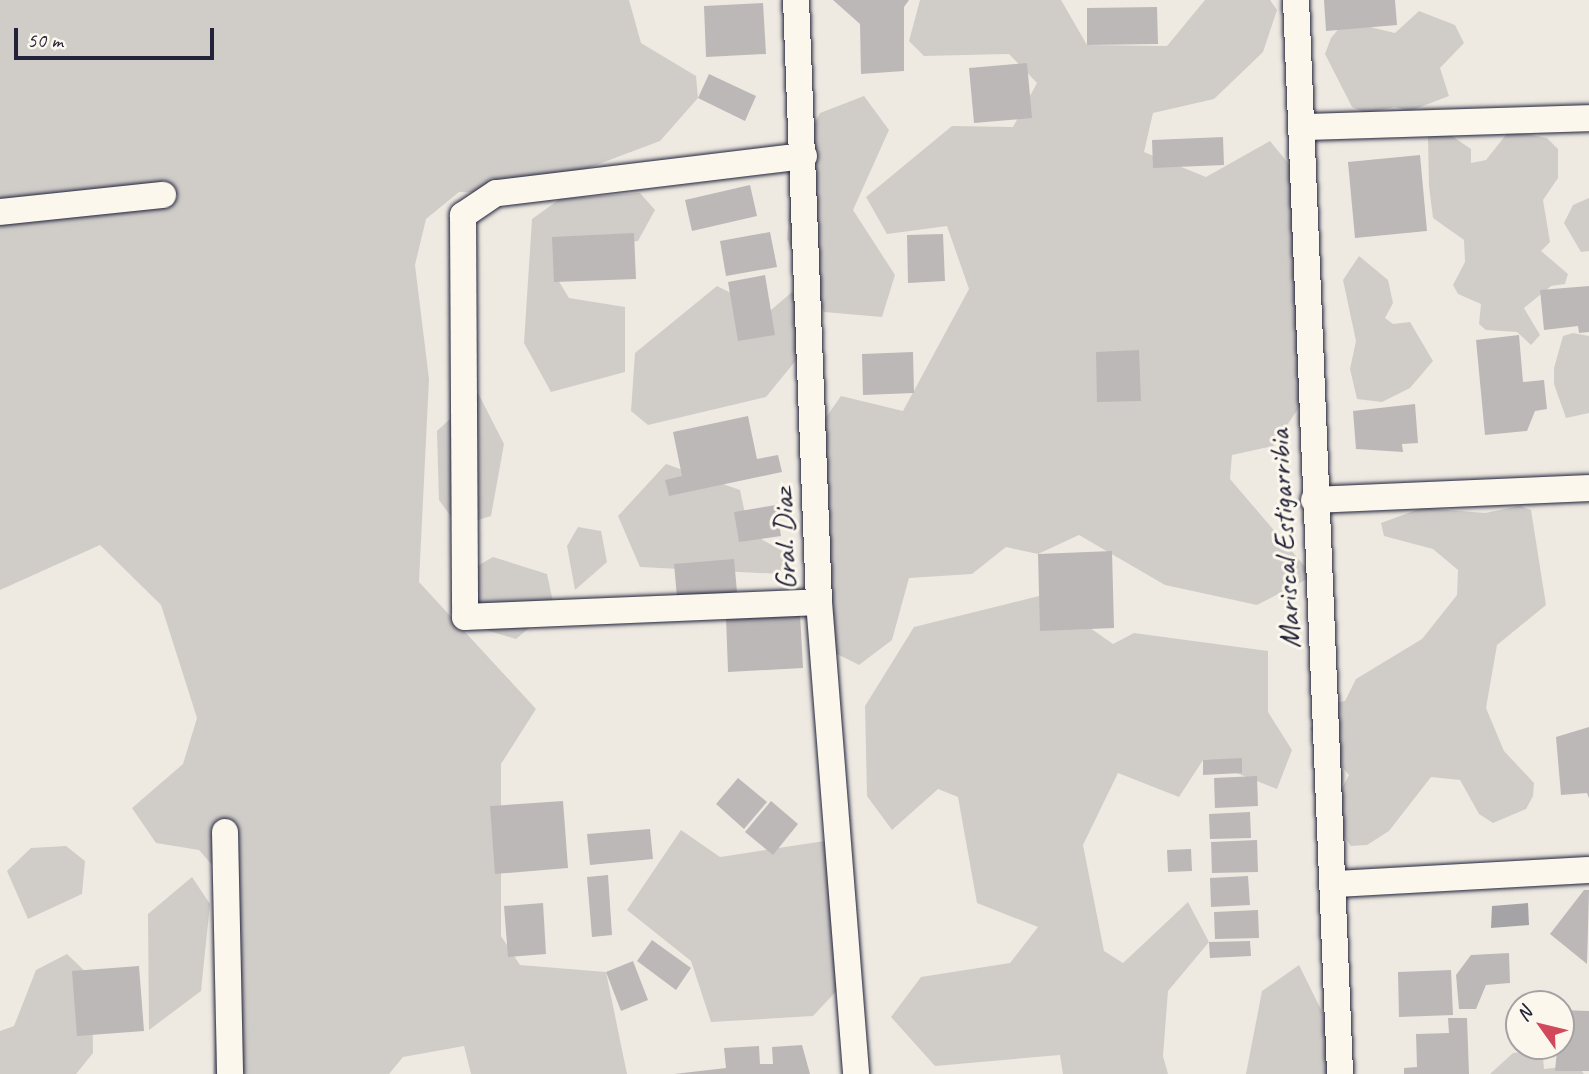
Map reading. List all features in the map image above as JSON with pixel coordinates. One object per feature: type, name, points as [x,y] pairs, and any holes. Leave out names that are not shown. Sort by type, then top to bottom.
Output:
[{"type":"street","name":"Gral. Diaz","points":[[796,0],[820,602],[856,1074]]},
{"type":"street","name":"Mariscal Estigarribia","points":[[1296,0],[1304,127],[1314,500],[1336,884],[1340,1074]]},
{"type":"street","points":[[1304,127],[1589,118]]},
{"type":"street","points":[[804,156],[496,193],[463,215],[465,617],[820,602]]},
{"type":"street","points":[[0,212],[163,195]]},
{"type":"street","points":[[1314,500],[1589,488]]},
{"type":"street","points":[[225,832],[230,1074]]},
{"type":"street","points":[[1336,884],[1589,870]]},
{"type":"shaded area","points":[[0,0],[629,0],[641,43],[696,76],[698,98],[660,141],[519,194],[459,192],[426,219],[415,265],[429,379],[419,582],[536,709],[501,764],[501,936],[520,965],[606,972],[627,1074],[471,1074],[464,1046],[403,1057],[389,1074],[213,1074],[227,882],[199,850],[156,843],[132,808],[183,764],[197,718],[161,605],[100,545],[0,590]]},
{"type":"shaded area","points":[[920,0],[1061,0],[1087,45],[1167,46],[1205,0],[1270,0],[1277,10],[1263,52],[1214,99],[1153,113],[1144,152],[1206,177],[1270,141],[1298,175],[1300,406],[1273,446],[1232,455],[1230,479],[1313,576],[1257,605],[1165,585],[1079,535],[1038,554],[1006,547],[972,574],[909,578],[892,640],[859,665],[823,647],[831,522],[813,436],[841,396],[903,411],[969,289],[947,226],[887,234],[866,197],[952,126],[1013,127],[1037,83],[1009,54],[924,56],[909,41]]},
{"type":"shaded area","points":[[1419,11],[1455,25],[1464,43],[1440,68],[1449,96],[1410,111],[1395,107],[1366,113],[1352,107],[1325,54],[1331,38],[1345,21],[1395,33]]},
{"type":"shaded area","points":[[864,96],[889,130],[853,210],[895,275],[882,317],[824,312],[787,239],[793,166],[820,113]]},
{"type":"shaded area","points":[[1509,131],[1547,138],[1558,149],[1558,178],[1543,200],[1550,242],[1541,251],[1568,274],[1565,284],[1551,286],[1524,308],[1540,335],[1531,345],[1517,332],[1486,330],[1479,324],[1481,304],[1458,294],[1453,285],[1465,262],[1464,240],[1433,218],[1429,186],[1428,137],[1449,134],[1471,149],[1471,163],[1486,160]]},
{"type":"shaded area","points":[[640,193],[655,210],[638,241],[583,247],[558,280],[569,298],[625,307],[625,372],[551,392],[524,343],[532,219],[560,199]]},
{"type":"shaded area","points":[[1589,198],[1589,251],[1581,252],[1564,223],[1573,205]]},
{"type":"shaded area","points":[[1359,256],[1388,280],[1393,303],[1385,318],[1393,324],[1410,322],[1433,361],[1410,388],[1382,402],[1357,399],[1350,369],[1356,341],[1343,280]]},
{"type":"shaded area","points":[[717,286],[741,298],[742,335],[792,292],[810,308],[802,353],[766,397],[648,425],[631,411],[635,353]]},
{"type":"shaded area","points":[[1573,333],[1589,336],[1589,413],[1566,418],[1554,384],[1554,368],[1563,336]]},
{"type":"shaded area","points":[[478,393],[504,444],[491,516],[458,526],[439,500],[437,431]]},
{"type":"shaded area","points":[[666,464],[740,490],[749,532],[786,553],[780,574],[640,567],[618,516]]},
{"type":"shaded area","points":[[1520,506],[1531,510],[1546,605],[1497,645],[1486,708],[1504,751],[1534,783],[1533,796],[1526,809],[1493,823],[1479,814],[1460,780],[1431,777],[1389,831],[1367,845],[1351,846],[1339,830],[1340,792],[1349,775],[1310,729],[1329,704],[1345,701],[1356,679],[1422,639],[1457,595],[1458,570],[1433,549],[1384,536],[1381,523],[1422,508],[1485,513]]},
{"type":"shaded area","points":[[578,527],[601,531],[607,562],[575,590],[567,546]]},
{"type":"shaded area","points":[[493,557],[547,574],[554,607],[516,639],[483,629],[461,575]]},
{"type":"shaded area","points":[[1043,595],[1113,644],[1134,633],[1268,651],[1268,712],[1292,750],[1277,789],[1203,760],[1179,797],[1118,773],[1083,845],[1104,951],[1123,963],[1188,902],[1209,942],[1168,991],[1163,1056],[1168,1074],[1063,1074],[1060,1055],[935,1066],[891,1017],[921,977],[1010,963],[1038,927],[977,903],[958,797],[938,789],[892,830],[867,796],[865,706],[914,627]]},
{"type":"shaded area","points":[[681,830],[720,857],[838,839],[858,968],[813,1016],[711,1022],[691,961],[627,910]]},
{"type":"shaded area","points":[[66,846],[85,861],[82,894],[28,919],[7,871],[31,848]]},
{"type":"shaded area","points":[[192,877],[210,904],[201,991],[149,1030],[148,914]]},
{"type":"shaded area","points":[[1528,903],[1529,925],[1491,928],[1492,906]]},
{"type":"shaded area","points":[[67,954],[92,978],[93,1053],[76,1074],[0,1074],[0,1031],[14,1026],[36,970]]},
{"type":"shaded area","points":[[1299,965],[1338,1044],[1333,1074],[1246,1074],[1262,991]]},
{"type":"shaded area","points":[[1505,1060],[1543,1060],[1544,1069],[1577,1065],[1584,1074],[1490,1074]]},
{"type":"building","points":[[833,0],[909,0],[904,7],[904,71],[861,74],[860,24]]},
{"type":"building","points":[[1324,0],[1395,0],[1397,25],[1326,31]]},
{"type":"building","points":[[763,3],[766,54],[706,57],[704,6]]},
{"type":"building","points":[[1157,7],[1158,44],[1087,45],[1087,8]]},
{"type":"building","points":[[1027,63],[1032,118],[974,123],[969,68]]},
{"type":"building","points":[[709,74],[756,96],[745,121],[698,98]]},
{"type":"building","points":[[1223,137],[1224,165],[1153,168],[1152,140]]},
{"type":"building","points":[[1420,155],[1427,231],[1355,238],[1348,162]]},
{"type":"building","points":[[750,185],[757,216],[692,231],[685,200]]},
{"type":"building","points":[[770,232],[777,267],[726,276],[720,241]]},
{"type":"building","points":[[634,233],[636,279],[554,282],[552,237]]},
{"type":"building","points":[[943,234],[945,281],[908,283],[907,235]]},
{"type":"building","points":[[765,275],[775,335],[738,341],[728,282]]},
{"type":"building","points":[[1589,286],[1589,332],[1579,333],[1578,326],[1544,330],[1540,290]]},
{"type":"building","points":[[1519,335],[1523,382],[1544,380],[1547,409],[1535,411],[1527,431],[1485,435],[1476,340]]},
{"type":"building","points":[[1139,350],[1141,401],[1097,402],[1096,352]]},
{"type":"building","points":[[913,352],[914,393],[863,395],[862,354]]},
{"type":"building","points":[[1415,404],[1418,443],[1402,444],[1403,452],[1356,449],[1353,411]]},
{"type":"building","points":[[748,416],[757,459],[778,455],[782,472],[669,496],[665,480],[682,476],[673,432]]},
{"type":"building","points":[[776,505],[781,536],[739,542],[734,512]]},
{"type":"building","points":[[1112,551],[1114,628],[1040,631],[1038,554]]},
{"type":"building","points":[[734,559],[737,592],[677,597],[674,564]]},
{"type":"building","points":[[800,614],[803,668],[728,672],[726,617]]},
{"type":"building","points":[[1589,727],[1589,798],[1587,793],[1561,795],[1556,737]]},
{"type":"building","points":[[1242,758],[1242,773],[1203,775],[1203,760]]},
{"type":"building","points":[[1257,776],[1258,806],[1215,808],[1214,778]]},
{"type":"building","points":[[738,778],[767,802],[744,829],[716,804]]},
{"type":"building","points":[[563,801],[568,868],[495,874],[490,806]]},
{"type":"building","points":[[771,801],[798,824],[773,855],[745,832]]},
{"type":"building","points":[[1250,812],[1251,838],[1210,839],[1209,814]]},
{"type":"building","points":[[650,829],[653,859],[590,865],[587,834]]},
{"type":"building","points":[[1257,840],[1258,872],[1212,873],[1211,842]]},
{"type":"building","points":[[1191,849],[1192,871],[1168,872],[1167,850]]},
{"type":"building","points":[[608,875],[612,935],[592,937],[587,877]]},
{"type":"building","points":[[1248,876],[1250,905],[1211,907],[1210,878]]},
{"type":"building","points":[[1584,890],[1589,890],[1587,964],[1550,934]]},
{"type":"building","points":[[543,903],[546,954],[508,957],[504,906]]},
{"type":"building","points":[[1258,910],[1259,938],[1215,939],[1214,912]]},
{"type":"building","points":[[652,940],[691,968],[676,990],[637,961]]},
{"type":"building","points":[[1250,941],[1251,956],[1210,958],[1209,942]]},
{"type":"building","points":[[1509,953],[1510,983],[1486,985],[1476,1009],[1459,1009],[1456,975],[1471,955]]},
{"type":"building","points":[[633,961],[648,1000],[621,1011],[606,972]]},
{"type":"building","points":[[139,966],[144,1031],[77,1036],[72,971]]},
{"type":"building","points":[[1451,970],[1453,1015],[1399,1017],[1398,972]]},
{"type":"building","points":[[1575,1010],[1589,1011],[1589,1071],[1555,1071],[1556,1060],[1575,1060]]},
{"type":"building","points":[[1448,1018],[1467,1018],[1469,1074],[1404,1074],[1404,1068],[1417,1067],[1416,1034],[1449,1033]]},
{"type":"building","points":[[802,1045],[810,1074],[674,1074],[726,1068],[724,1048],[759,1046],[760,1064],[773,1064],[772,1047]]}]
